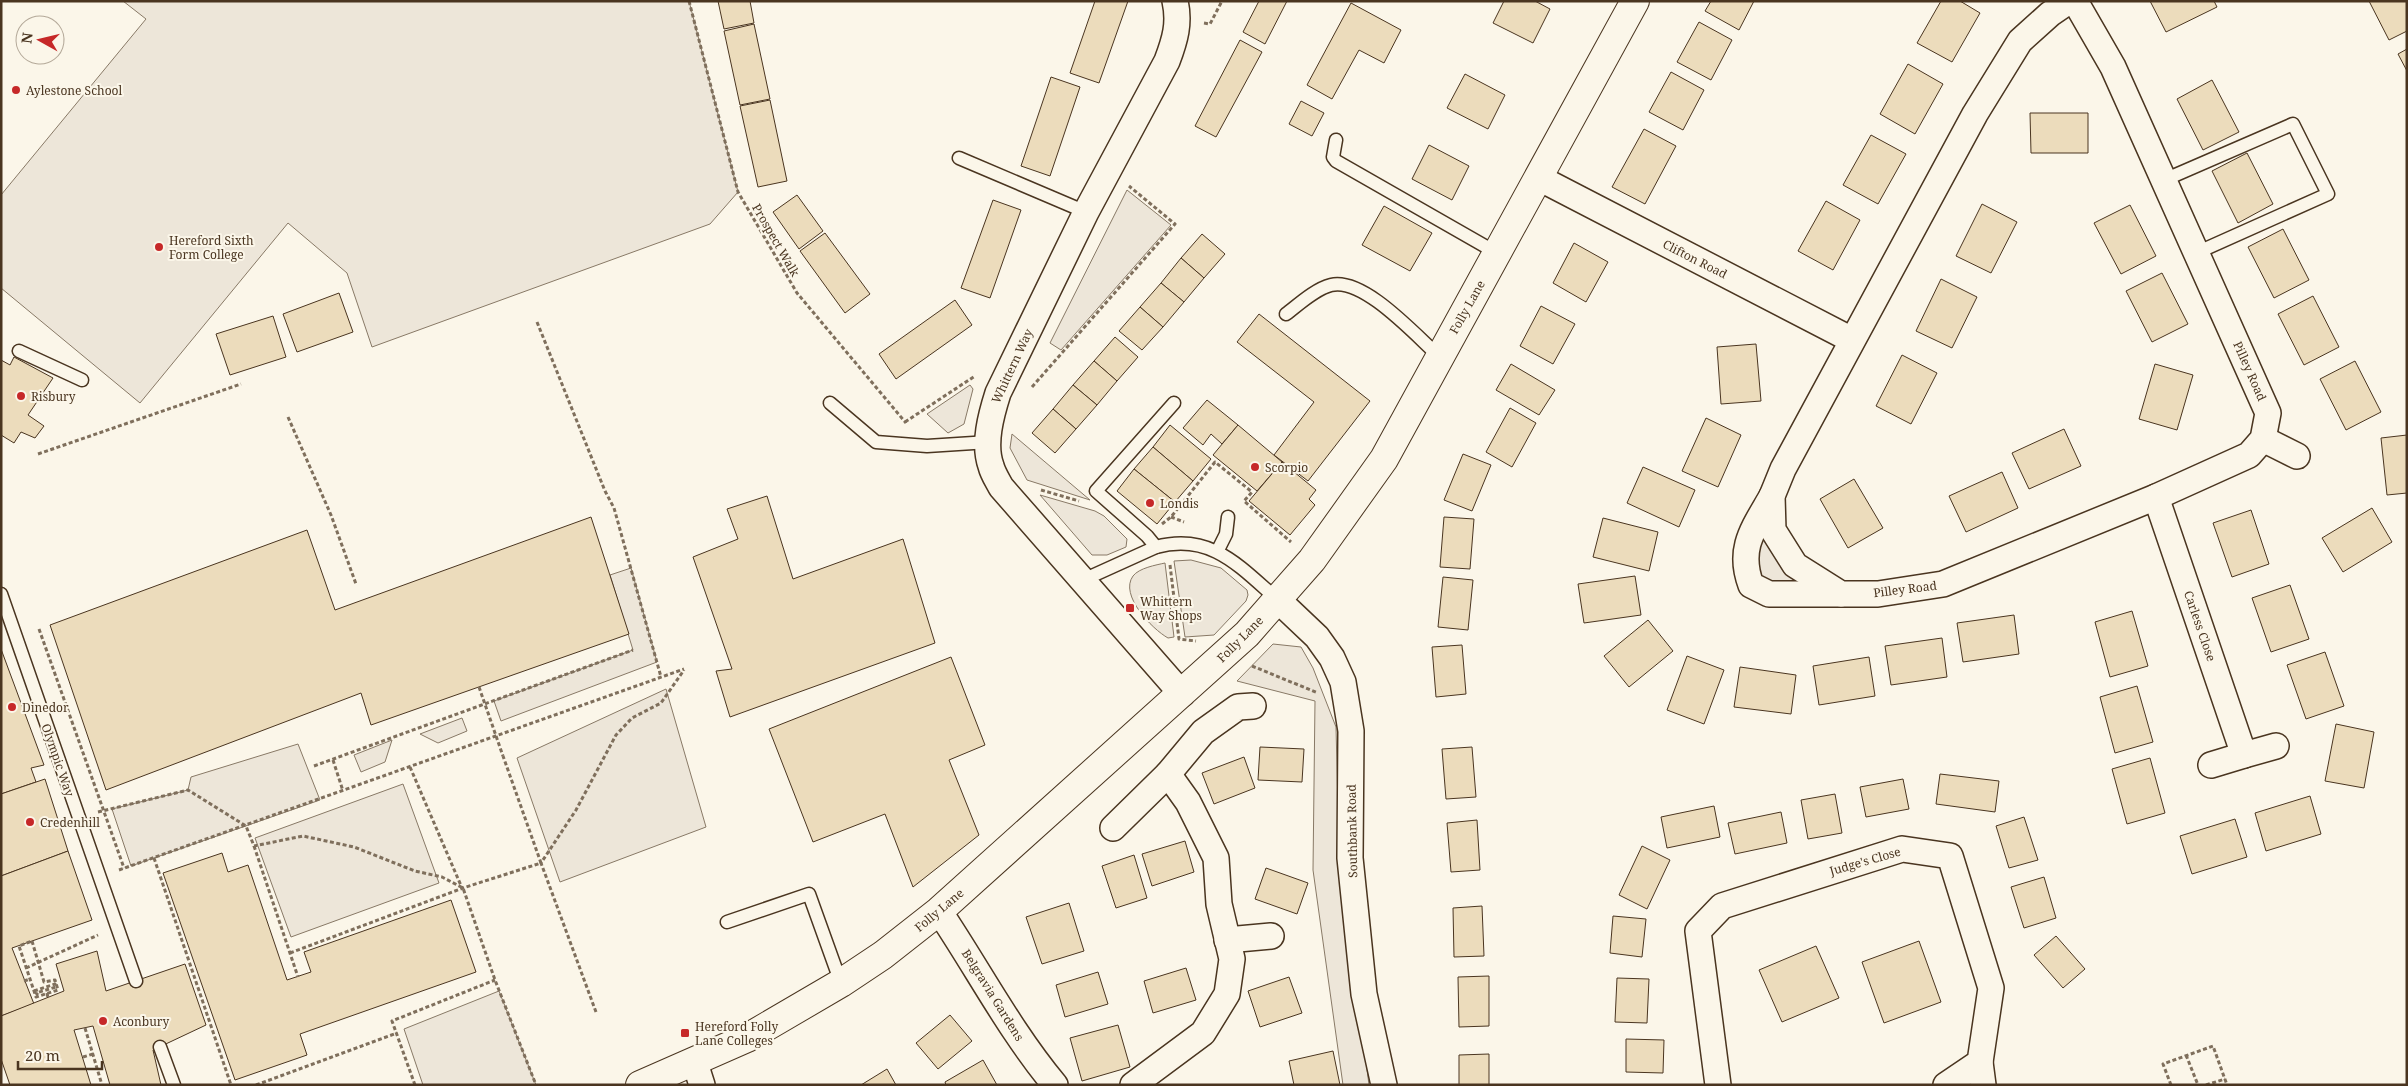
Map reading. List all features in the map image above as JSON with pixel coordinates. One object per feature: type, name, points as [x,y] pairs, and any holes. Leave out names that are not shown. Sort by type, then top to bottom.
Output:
[{"type":"street","name":"Whittern Way","points":[[1175,1],[1178,18],[1175,42],[1167,61],[1086,212],[998,393],[990,417],[989,442],[990,466],[1001,487],[1182,694]]},
{"type":"street","name":"Folly Lane","points":[[640,1085],[698,1074],[747,1038],[841,984],[883,955],[940,911],[1182,694],[1217,662],[1278,600],[1312,560],[1384,459],[1635,1]]},
{"type":"street","name":"Pilley Road","points":[[2038,1],[2020,41],[1975,114],[1852,340],[1783,469],[1772,496],[1745,548],[1745,569],[1751,585],[1769,594],[1878,594],[1942,584],[2156,497],[2249,455],[2263,439],[2268,413],[2113,67],[2075,1]]},
{"type":"street","name":"Pilley Road","points":[[2020,41],[2050,14],[2069,1]]},
{"type":"street","name":"Clifton Road","points":[[1539,178],[1852,340]]},
{"type":"street","points":[[2263,439],[2297,456]]},
{"type":"street","name":"Pilley Road","points":[[1772,496],[1773,530],[1796,565],[1841,594]]},
{"type":"street","name":"Carless Close","points":[[2156,497],[2244,755]]},
{"type":"street","name":"Southbank Road","points":[[1278,600],[1317,637],[1332,658],[1342,682],[1351,731],[1350,858],[1364,994],[1384,1085]]},
{"type":"street","points":[[1113,828],[1168,774],[1203,732],[1238,707],[1253,706]]},
{"type":"street","points":[[2211,765],[2276,746]]},
{"type":"street","points":[[1133,1085],[1203,1033],[1227,994],[1232,959],[1219,904],[1216,858],[1188,802],[1168,774]]},
{"type":"street","name":"Judge's Close","points":[[1718,1085],[1698,931],[1722,906],[1902,849],[1950,856],[1991,988],[1981,1073],[1946,1085]]},
{"type":"street","name":"Belgravia Gardens","points":[[940,911],[975,964],[1008,1023],[1048,1082]]},
{"type":"street","points":[[1227,940],[1271,936]]},
{"type":"lane","points":[[2164,180],[2294,124],[2328,194],[2196,253]]},
{"type":"lane","points":[[1336,140],[1333,157],[1336,161],[1497,253]]},
{"type":"lane","points":[[959,158],[1086,212]]},
{"type":"lane","points":[[1286,314],[1328,286],[1338,284],[1350,286],[1382,304],[1440,357]]},
{"type":"lane","points":[[20,351],[82,380]]},
{"type":"lane","points":[[830,403],[876,442],[927,446],[989,442]]},
{"type":"lane","points":[[1161,545],[1147,536],[1096,491],[1174,403]]},
{"type":"lane","points":[[1218,550],[1226,534],[1228,517]]},
{"type":"lane","points":[[1083,580],[1161,545],[1193,544],[1218,550],[1233,560],[1278,600]]},
{"type":"lane","name":"Olympic Way","points":[[1,594],[136,981]]},
{"type":"lane","points":[[727,922],[809,894],[841,984]]},
{"type":"lane","points":[[160,1047],[174,1085]]},
{"type":"path","name":"Prospect Walk","points":[[689,1],[738,192],[797,293],[927,446]]},
{"type":"path","points":[[537,322],[605,491],[614,508],[661,678]]},
{"type":"path","points":[[38,454],[241,384]]},
{"type":"path","points":[[288,416],[331,516],[356,584]]},
{"type":"path","points":[[1147,536],[1171,517],[1215,462],[1252,492],[1244,500],[1298,548]]},
{"type":"path","points":[[1001,487],[1025,486],[1088,504]]},
{"type":"path","points":[[1161,545],[1179,639],[1200,642],[1217,662]]},
{"type":"path","points":[[40,629],[124,868]]},
{"type":"path","points":[[314,766],[633,650]]},
{"type":"path","points":[[1247,665],[1324,696]]},
{"type":"path","points":[[99,877],[343,792],[684,669],[661,703],[632,718],[616,736],[576,810],[541,863],[463,888],[290,953]]},
{"type":"path","points":[[479,687],[596,1012]]},
{"type":"path","points":[[333,760],[343,792]]},
{"type":"path","points":[[410,767],[463,888],[495,980],[536,1085]]},
{"type":"path","points":[[78,818],[188,790],[246,826],[298,977]]},
{"type":"path","points":[[254,846],[303,836],[354,848],[414,871],[442,877],[463,888]]},
{"type":"path","points":[[154,858],[231,1085]]},
{"type":"path","points":[[26,968],[117,926]]},
{"type":"path","points":[[32,941],[44,982],[55,980],[58,989],[36,997],[19,946],[32,941]]},
{"type":"path","points":[[24,981],[30,979]]},
{"type":"path","points":[[415,1085],[392,1021],[495,980]]},
{"type":"path","points":[[34,991],[55,984],[56,987],[36,993],[37,995],[58,989]]},
{"type":"path","points":[[47,993],[48,998]]},
{"type":"path","points":[[84,1028],[102,1085]]},
{"type":"path","points":[[256,1085],[397,1033]]},
{"type":"path","points":[[2171,1085],[2163,1064],[2213,1046],[2227,1085]]},
{"type":"path","points":[[83,1057],[93,1054]]},
{"type":"path","points":[[2186,1056],[2198,1085]]},
{"type":"path","points":[[2206,1085],[2224,1079]]},
{"type":"shaded area","points":[[123,1],[689,1],[738,192],[710,224],[372,347],[347,273],[288,223],[140,403],[1,288],[1,195],[146,19]]},
{"type":"shaded area","points":[[1127,190],[1171,225],[1061,350],[1050,343]]},
{"type":"shaded area","points":[[970,385],[973,389],[964,424],[948,433],[927,414]]},
{"type":"shaded area","points":[[1012,434],[1090,500],[1027,480],[1010,448]]},
{"type":"shaded area","points":[[1040,495],[1095,511],[1104,516],[1127,539],[1126,547],[1107,555],[1092,555]]},
{"type":"shaded area","points":[[1773,530],[1841,594],[1769,594],[1745,548]]},
{"type":"shaded area","points":[[1191,560],[1221,568],[1247,590],[1246,601],[1214,635],[1185,637],[1174,561]]},
{"type":"shaded area","points":[[1165,563],[1174,637],[1168,638],[1161,634],[1139,611],[1130,592],[1130,584],[1136,573],[1148,567]]},
{"type":"shaded area","points":[[631,568],[657,662],[501,721],[494,701],[633,650],[610,575]]},
{"type":"shaded area","points":[[1273,644],[1301,647],[1313,668],[1336,727],[1339,848],[1369,1085],[1343,1085],[1313,870],[1315,701],[1237,681]]},
{"type":"shaded area","points":[[666,689],[706,827],[560,882],[517,758]]},
{"type":"shaded area","points":[[462,718],[467,731],[438,743],[420,734]]},
{"type":"shaded area","points":[[392,740],[385,762],[361,772],[354,755]]},
{"type":"shaded area","points":[[298,744],[320,800],[131,866],[112,809],[188,790],[191,777]]},
{"type":"shaded area","points":[[403,784],[439,883],[291,937],[255,838]]},
{"type":"shaded area","points":[[499,991],[536,1085],[423,1085],[404,1029]]},
{"type":"building","points":[[718,1],[750,1],[754,23],[724,29]]},
{"type":"building","points":[[1095,1],[1128,1],[1099,83],[1070,73]]},
{"type":"building","points":[[1259,1],[1287,1],[1265,44],[1243,32]]},
{"type":"building","points":[[1504,1],[1535,1],[1550,9],[1533,43],[1493,23]]},
{"type":"building","points":[[1711,1],[1754,1],[1739,30],[1705,11]]},
{"type":"building","points":[[1941,1],[1960,1],[1980,13],[1952,62],[1917,43]]},
{"type":"building","points":[[2150,1],[2214,1],[2217,7],[2166,32]]},
{"type":"building","points":[[2369,1],[2407,1],[2407,31],[2389,40]]},
{"type":"building","points":[[1351,3],[1401,30],[1384,63],[1359,50],[1332,99],[1307,85]]},
{"type":"building","points":[[1699,22],[1732,40],[1711,80],[1677,62]]},
{"type":"building","points":[[754,24],[770,99],[740,105],[724,31]]},
{"type":"building","points":[[1240,40],[1262,52],[1216,137],[1195,126]]},
{"type":"building","points":[[2407,49],[2407,71],[2398,54]]},
{"type":"building","points":[[1908,64],[1943,84],[1915,134],[1880,114]]},
{"type":"building","points":[[1671,72],[1704,90],[1683,130],[1649,112]]},
{"type":"building","points":[[1465,74],[1505,95],[1488,129],[1447,108]]},
{"type":"building","points":[[1051,77],[1080,87],[1050,176],[1021,166]]},
{"type":"building","points":[[2212,80],[2239,132],[2203,150],[2177,99]]},
{"type":"building","points":[[770,100],[787,181],[758,187],[740,106]]},
{"type":"building","points":[[1301,101],[1324,113],[1312,136],[1289,124]]},
{"type":"building","points":[[2030,113],[2088,113],[2088,153],[2031,153]]},
{"type":"building","points":[[1644,129],[1676,146],[1645,204],[1612,187]]},
{"type":"building","points":[[1871,135],[1906,154],[1878,204],[1843,185]]},
{"type":"building","points":[[1429,145],[1469,166],[1452,200],[1412,179]]},
{"type":"building","points":[[2247,153],[2273,204],[2238,223],[2212,171]]},
{"type":"building","points":[[797,195],[823,231],[799,249],[773,212]]},
{"type":"building","points":[[993,200],[1021,210],[990,298],[961,288]]},
{"type":"building","points":[[1826,201],[1860,220],[1833,270],[1798,251]]},
{"type":"building","points":[[1982,204],[2017,222],[1991,273],[1956,256]]},
{"type":"building","points":[[2130,205],[2156,256],[2121,274],[2094,223]]},
{"type":"building","points":[[1384,206],[1432,233],[1410,271],[1362,245]]},
{"type":"building","points":[[2283,229],[2309,280],[2274,298],[2248,247]]},
{"type":"building","points":[[825,233],[870,294],[845,313],[800,251]]},
{"type":"building","points":[[1202,234],[1225,254],[1204,278],[1181,258]]},
{"type":"building","points":[[1574,243],[1608,262],[1586,302],[1553,283]]},
{"type":"building","points":[[1181,258],[1204,278],[1184,302],[1161,283]]},
{"type":"building","points":[[2162,273],[2188,324],[2152,342],[2126,291]]},
{"type":"building","points":[[1941,279],[1977,297],[1952,348],[1916,331]]},
{"type":"building","points":[[1161,283],[1184,302],[1163,327],[1140,307]]},
{"type":"building","points":[[339,293],[353,332],[297,352],[283,314]]},
{"type":"building","points":[[2313,296],[2339,347],[2304,365],[2278,314]]},
{"type":"building","points":[[955,300],[972,325],[896,379],[879,354]]},
{"type":"building","points":[[1541,306],[1575,324],[1553,364],[1520,346]]},
{"type":"building","points":[[1140,307],[1163,327],[1142,350],[1119,331]]},
{"type":"building","points":[[1259,314],[1370,401],[1308,481],[1274,455],[1314,402],[1237,342]]},
{"type":"building","points":[[273,316],[286,357],[230,375],[216,334]]},
{"type":"building","points":[[1115,337],[1138,357],[1117,381],[1094,361]]},
{"type":"building","points":[[1756,344],[1761,401],[1721,404],[1717,347]]},
{"type":"building","points":[[1902,355],[1937,373],[1911,424],[1876,406]]},
{"type":"building","name":"Risbury","points":[[14,357],[53,378],[28,415],[44,426],[35,438],[21,432],[14,443],[1,435],[1,360],[10,365]]},
{"type":"building","points":[[1094,361],[1117,381],[1097,405],[1073,385]]},
{"type":"building","points":[[2355,361],[2381,412],[2346,430],[2320,379]]},
{"type":"building","points":[[1511,364],[1555,390],[1539,415],[1496,390]]},
{"type":"building","points":[[2155,364],[2193,375],[2177,430],[2139,419]]},
{"type":"building","points":[[1073,385],[1097,405],[1076,429],[1053,409]]},
{"type":"building","points":[[1207,400],[1238,425],[1222,444],[1211,434],[1203,445],[1183,428]]},
{"type":"building","points":[[1510,408],[1536,423],[1512,467],[1486,452]]},
{"type":"building","points":[[1053,409],[1076,429],[1055,453],[1032,433]]},
{"type":"building","points":[[1706,418],[1741,435],[1718,487],[1682,471]]},
{"type":"building","points":[[1170,425],[1211,459],[1193,481],[1153,447]]},
{"type":"building","points":[[1238,425],[1282,462],[1257,491],[1213,455]]},
{"type":"building","points":[[2064,429],[2081,466],[2029,489],[2012,453]]},
{"type":"building","points":[[2407,435],[2407,493],[2387,495],[2381,438]]},
{"type":"building","points":[[1153,447],[1193,481],[1175,502],[1134,469]]},
{"type":"building","points":[[1463,454],[1491,465],[1472,511],[1444,500]]},
{"type":"building","points":[[1282,462],[1316,490],[1309,499],[1315,505],[1290,535],[1249,501]]},
{"type":"building","points":[[1643,467],[1695,490],[1679,527],[1627,503]]},
{"type":"building","points":[[1134,469],[1175,502],[1157,524],[1117,491]]},
{"type":"building","points":[[2002,472],[2018,508],[1966,532],[1949,496]]},
{"type":"building","points":[[1854,479],[1883,528],[1848,548],[1820,499]]},
{"type":"building","points":[[767,496],[793,579],[903,539],[935,643],[730,717],[716,671],[732,669],[693,557],[738,539],[727,509]]},
{"type":"building","points":[[2372,508],[2392,542],[2343,572],[2322,538]]},
{"type":"building","points":[[2251,510],[2269,564],[2232,577],[2213,523]]},
{"type":"building","points":[[591,517],[629,634],[371,725],[361,693],[106,790],[50,625],[307,530],[335,610]]},
{"type":"building","points":[[1444,517],[1474,519],[1470,569],[1440,567]]},
{"type":"building","points":[[1603,518],[1658,532],[1649,571],[1593,557]]},
{"type":"building","points":[[1635,576],[1641,615],[1584,623],[1578,584]]},
{"type":"building","points":[[1443,577],[1473,580],[1468,630],[1438,627]]},
{"type":"building","points":[[2290,585],[2309,639],[2271,652],[2252,598]]},
{"type":"building","points":[[2132,611],[2148,666],[2110,677],[2095,622]]},
{"type":"building","points":[[2014,615],[2019,654],[1963,662],[1957,623]]},
{"type":"building","points":[[1648,620],[1673,651],[1629,687],[1604,656]]},
{"type":"building","points":[[1942,638],[1947,677],[1891,685],[1885,646]]},
{"type":"building","points":[[1462,645],[1466,694],[1436,697],[1432,647]]},
{"type":"building","name":"Dinedor","points":[[1,649],[44,765],[31,768],[36,782],[1,794]]},
{"type":"building","points":[[2325,652],[2344,706],[2306,719],[2287,665]]},
{"type":"building","points":[[1687,656],[1724,670],[1704,724],[1667,710]]},
{"type":"building","points":[[951,657],[985,745],[949,760],[979,835],[913,887],[885,814],[813,842],[769,729]]},
{"type":"building","points":[[1869,657],[1875,696],[1819,705],[1813,666]]},
{"type":"building","points":[[1740,667],[1796,675],[1791,714],[1734,707]]},
{"type":"building","points":[[2137,686],[2153,742],[2115,753],[2100,697]]},
{"type":"building","points":[[2336,724],[2374,732],[2364,788],[2325,781]]},
{"type":"building","points":[[1260,747],[1304,749],[1302,782],[1258,780]]},
{"type":"building","points":[[1472,747],[1476,797],[1446,799],[1442,749]]},
{"type":"building","points":[[1244,757],[1255,788],[1214,804],[1202,773]]},
{"type":"building","points":[[2150,758],[2165,813],[2127,824],[2112,769]]},
{"type":"building","points":[[1940,774],[1999,781],[1995,812],[1936,804]]},
{"type":"building","name":"Credenhill","points":[[45,779],[68,851],[1,876],[1,794]]},
{"type":"building","points":[[1903,779],[1909,809],[1866,817],[1860,787]]},
{"type":"building","points":[[1835,794],[1842,833],[1808,839],[1801,800]]},
{"type":"building","points":[[2310,796],[2321,834],[2266,851],[2255,813]]},
{"type":"building","points":[[1714,806],[1720,837],[1667,848],[1661,817]]},
{"type":"building","points":[[1781,812],[1787,843],[1735,854],[1728,823]]},
{"type":"building","points":[[2024,817],[2038,860],[2009,868],[1996,826]]},
{"type":"building","points":[[2235,819],[2247,857],[2192,874],[2180,836]]},
{"type":"building","points":[[1477,820],[1480,870],[1451,872],[1447,823]]},
{"type":"building","points":[[1185,841],[1194,872],[1152,886],[1142,854]]},
{"type":"building","points":[[1642,846],[1670,860],[1647,909],[1619,895]]},
{"type":"building","points":[[68,851],[92,920],[12,948],[34,1004],[1,1016],[1,876]]},
{"type":"building","points":[[222,853],[228,872],[248,865],[287,980],[311,972],[304,952],[451,900],[476,972],[300,1034],[307,1055],[235,1080],[163,873]]},
{"type":"building","points":[[1134,855],[1147,898],[1116,908],[1102,866]]},
{"type":"building","points":[[1266,868],[1308,883],[1297,914],[1255,899]]},
{"type":"building","points":[[2044,877],[2056,918],[2024,928],[2011,887]]},
{"type":"building","points":[[1069,903],[1084,951],[1042,964],[1026,917]]},
{"type":"building","points":[[1482,906],[1484,956],[1454,957],[1453,908]]},
{"type":"building","points":[[1613,916],[1646,919],[1642,957],[1610,953]]},
{"type":"building","points":[[2056,936],[2085,969],[2063,988],[2034,955]]},
{"type":"building","points":[[1919,941],[1941,1002],[1884,1023],[1862,962]]},
{"type":"building","points":[[1816,946],[1839,998],[1782,1022],[1759,970]]},
{"type":"building","name":"Aconbury","points":[[97,951],[106,991],[185,964],[206,1025],[153,1050],[161,1085],[110,1085],[93,1026],[74,1030],[91,1085],[10,1085],[1,1059],[1,1016],[64,991],[56,964]]},
{"type":"building","points":[[1186,968],[1196,1000],[1153,1013],[1144,981]]},
{"type":"building","points":[[1098,972],[1108,1004],[1065,1017],[1056,985]]},
{"type":"building","points":[[1489,976],[1489,1026],[1459,1027],[1458,977]]},
{"type":"building","points":[[1289,977],[1302,1013],[1260,1027],[1248,991]]},
{"type":"building","points":[[1617,978],[1649,979],[1647,1023],[1615,1022]]},
{"type":"building","points":[[950,1015],[972,1041],[938,1069],[916,1043]]},
{"type":"building","points":[[1118,1025],[1130,1067],[1082,1081],[1070,1038]]},
{"type":"building","points":[[1626,1039],[1664,1040],[1663,1073],[1626,1072]]},
{"type":"building","points":[[1333,1051],[1340,1085],[1294,1085],[1289,1061]]},
{"type":"building","points":[[1489,1054],[1489,1085],[1459,1085],[1459,1055]]},
{"type":"building","points":[[983,1060],[997,1085],[946,1085],[945,1082]]},
{"type":"building","points":[[887,1069],[896,1085],[861,1085]]},
{"type":"place","name":"Aylestone School","points":[[16,90]]},
{"type":"place","name":"Hereford Sixth Form College","points":[[159,247]]},
{"type":"place","name":"Risbury","points":[[21,396]]},
{"type":"place","name":"Scorpio","points":[[1255,467]]},
{"type":"place","name":"Londis","points":[[1150,503]]},
{"type":"place","name":"Whittern Way Shops","points":[[1130,608]]},
{"type":"place","name":"Dinedor","points":[[12,707]]},
{"type":"place","name":"Credenhill","points":[[30,822]]},
{"type":"place","name":"Aconbury","points":[[103,1021]]},
{"type":"place","name":"Hereford Folly Lane Colleges","points":[[685,1033]]}]
